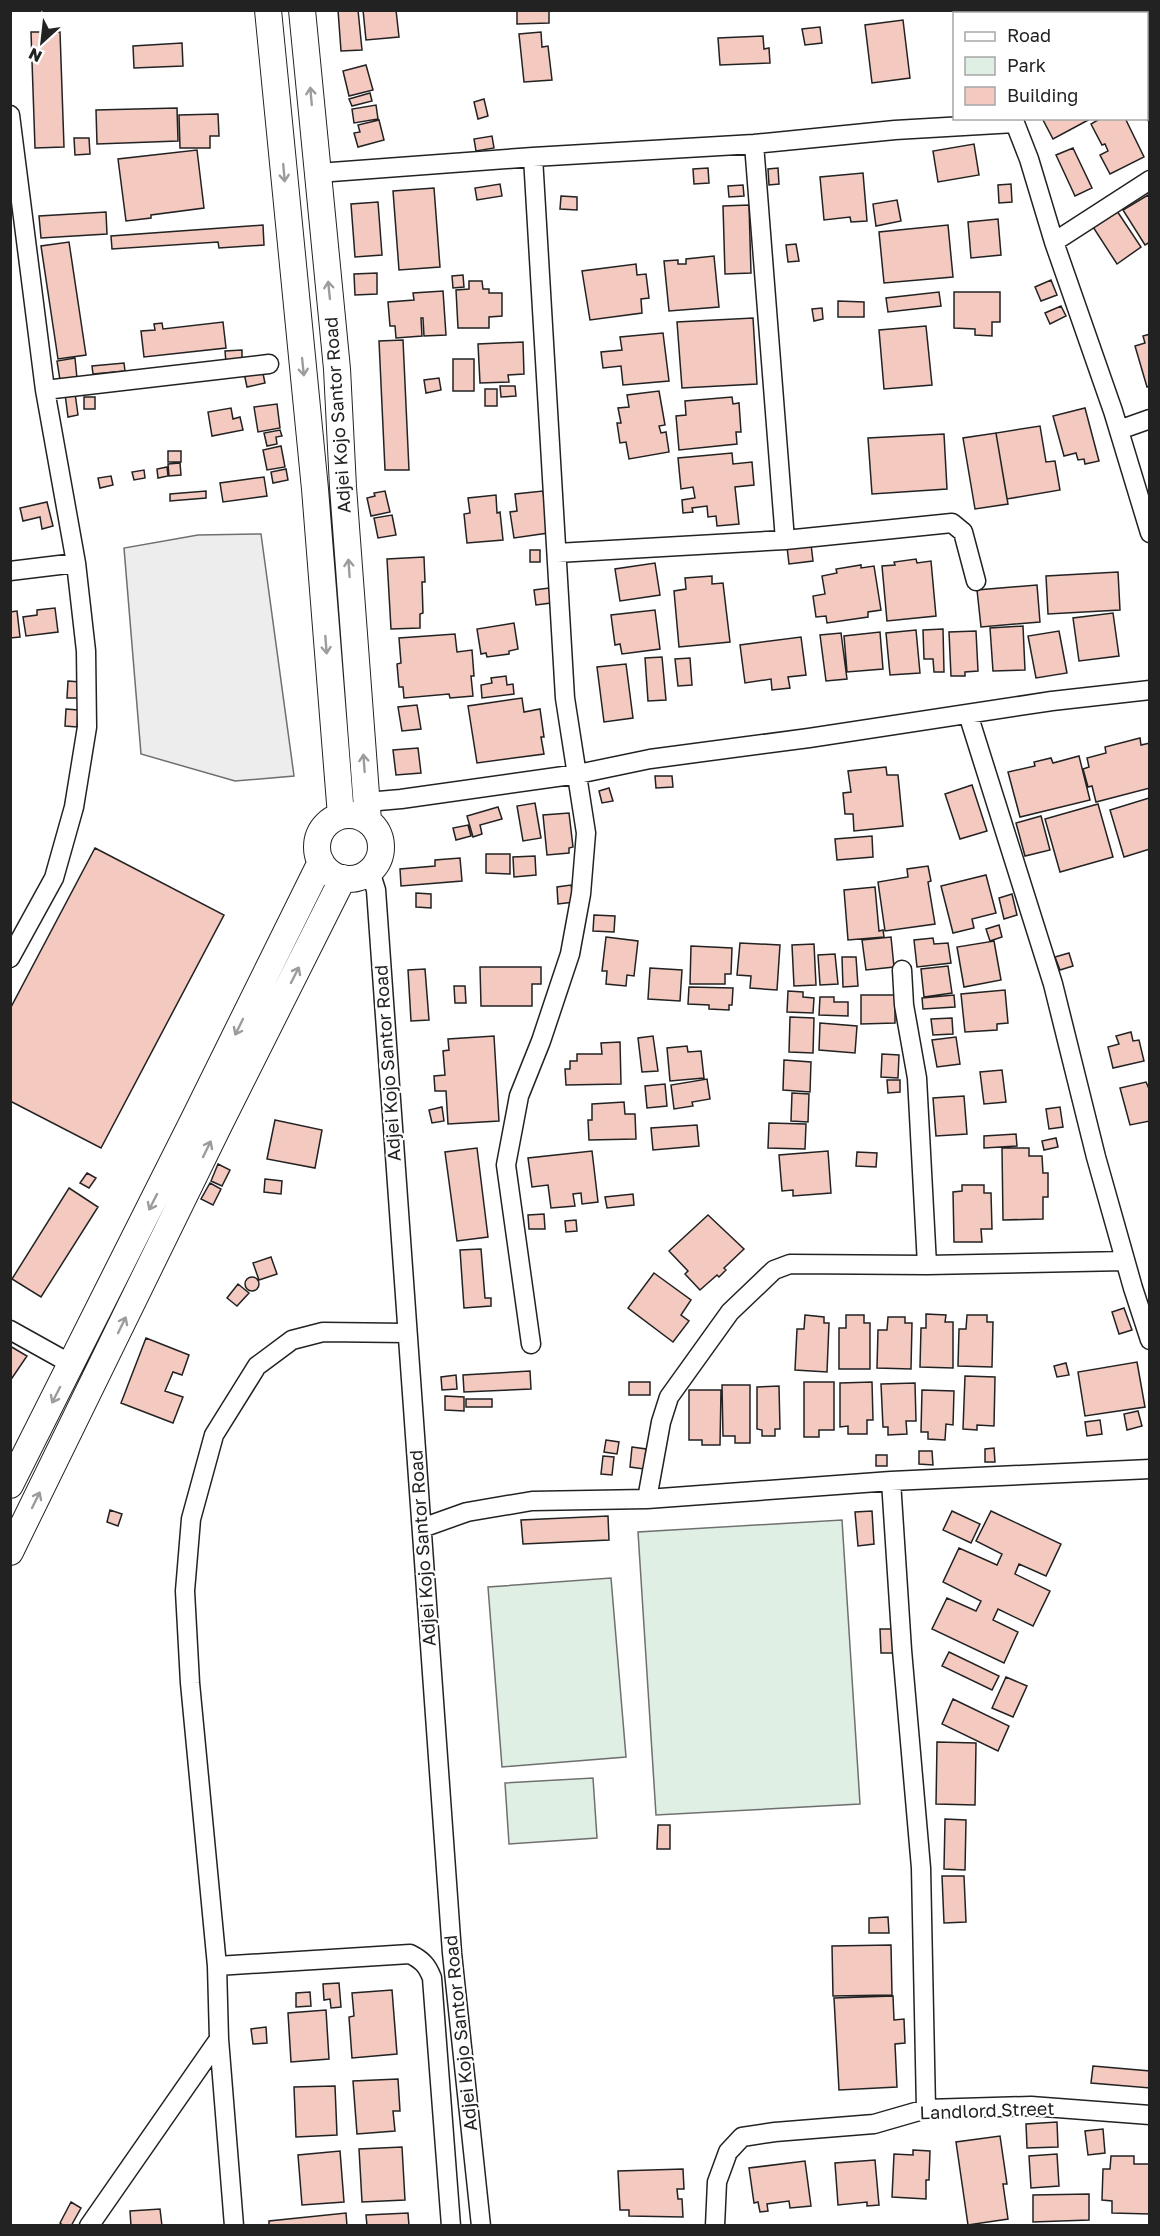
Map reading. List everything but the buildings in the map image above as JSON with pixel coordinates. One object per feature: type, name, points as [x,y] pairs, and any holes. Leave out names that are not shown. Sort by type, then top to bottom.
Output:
[{"type":"street","name":"Adjei Kojo Santor Road","points":[[267,10],[313,467],[340,816]]},
{"type":"street","name":"Adjei Kojo Santor Road","points":[[302,10],[337,369],[343,487],[368,811]]},
{"type":"street","points":[[10,115],[45,390],[76,563],[86,651],[87,727],[74,807],[54,878],[10,958]]},
{"type":"street","points":[[318,173],[754,144],[1014,121],[1029,159],[1054,242],[1119,430],[1149,533]]},
{"type":"street","points":[[754,144],[784,540]]},
{"type":"street","points":[[531,1344],[506,1165],[519,1096],[541,1041],[570,954],[581,894],[586,833],[565,698],[533,157]]},
{"type":"street","points":[[1054,242],[1149,180]]},
{"type":"street","points":[[45,390],[269,364]]},
{"type":"street","points":[[1119,430],[1149,418]]},
{"type":"street","points":[[557,553],[784,540],[952,523],[963,532],[976,581]]},
{"type":"street","points":[[10,571],[76,563]]},
{"type":"street","points":[[368,811],[381,845],[379,859],[370,871],[358,877],[343,878],[330,873],[321,861],[317,848],[319,834],[328,822],[340,816],[355,815],[401,799],[578,774],[650,759],[1052,701],[1149,690]]},
{"type":"street","points":[[968,714],[1053,984],[1096,1157],[1149,1340]]},
{"type":"street","points":[[10,1485],[321,861]]},
{"type":"street","name":"Adjei Kojo Santor Road","points":[[370,871],[376,890],[452,1953],[481,2226]]},
{"type":"street","points":[[10,1552],[343,878]]},
{"type":"street","points":[[902,970],[904,1005],[917,1078],[927,1265]]},
{"type":"street","points":[[647,1498],[661,1422],[669,1397],[730,1312],[774,1270],[790,1264],[927,1265],[1125,1261]]},
{"type":"street","points":[[10,1330],[71,1364]]},
{"type":"street","points":[[234,2226],[219,2039],[217,1966],[192,1706],[185,1592],[191,1519],[214,1435],[257,1366],[292,1340],[323,1332],[406,1333]]},
{"type":"street","points":[[422,1528],[467,1512],[532,1501],[647,1498],[891,1481],[1149,1469]]},
{"type":"street","points":[[891,1481],[901,1639],[921,1868],[926,2109]]},
{"type":"street","points":[[217,1966],[410,1954],[421,1959],[432,1978],[450,2226]]},
{"type":"street","points":[[89,2226],[219,2039]]},
{"type":"street","name":"Landlord Street","points":[[715,2226],[717,2182],[728,2152],[742,2137],[874,2124],[926,2109],[1031,2106],[1149,2115]]},
{"type":"green space","points":[[842,1520],[860,1804],[656,1815],[638,1532]]},
{"type":"green space","points":[[611,1578],[626,1757],[502,1767],[488,1587]]},
{"type":"green space","points":[[593,1778],[597,1838],[509,1844],[505,1783]]},
{"type":"shaded area","points":[[261,534],[294,776],[235,781],[141,754],[124,548],[198,535]]}]
